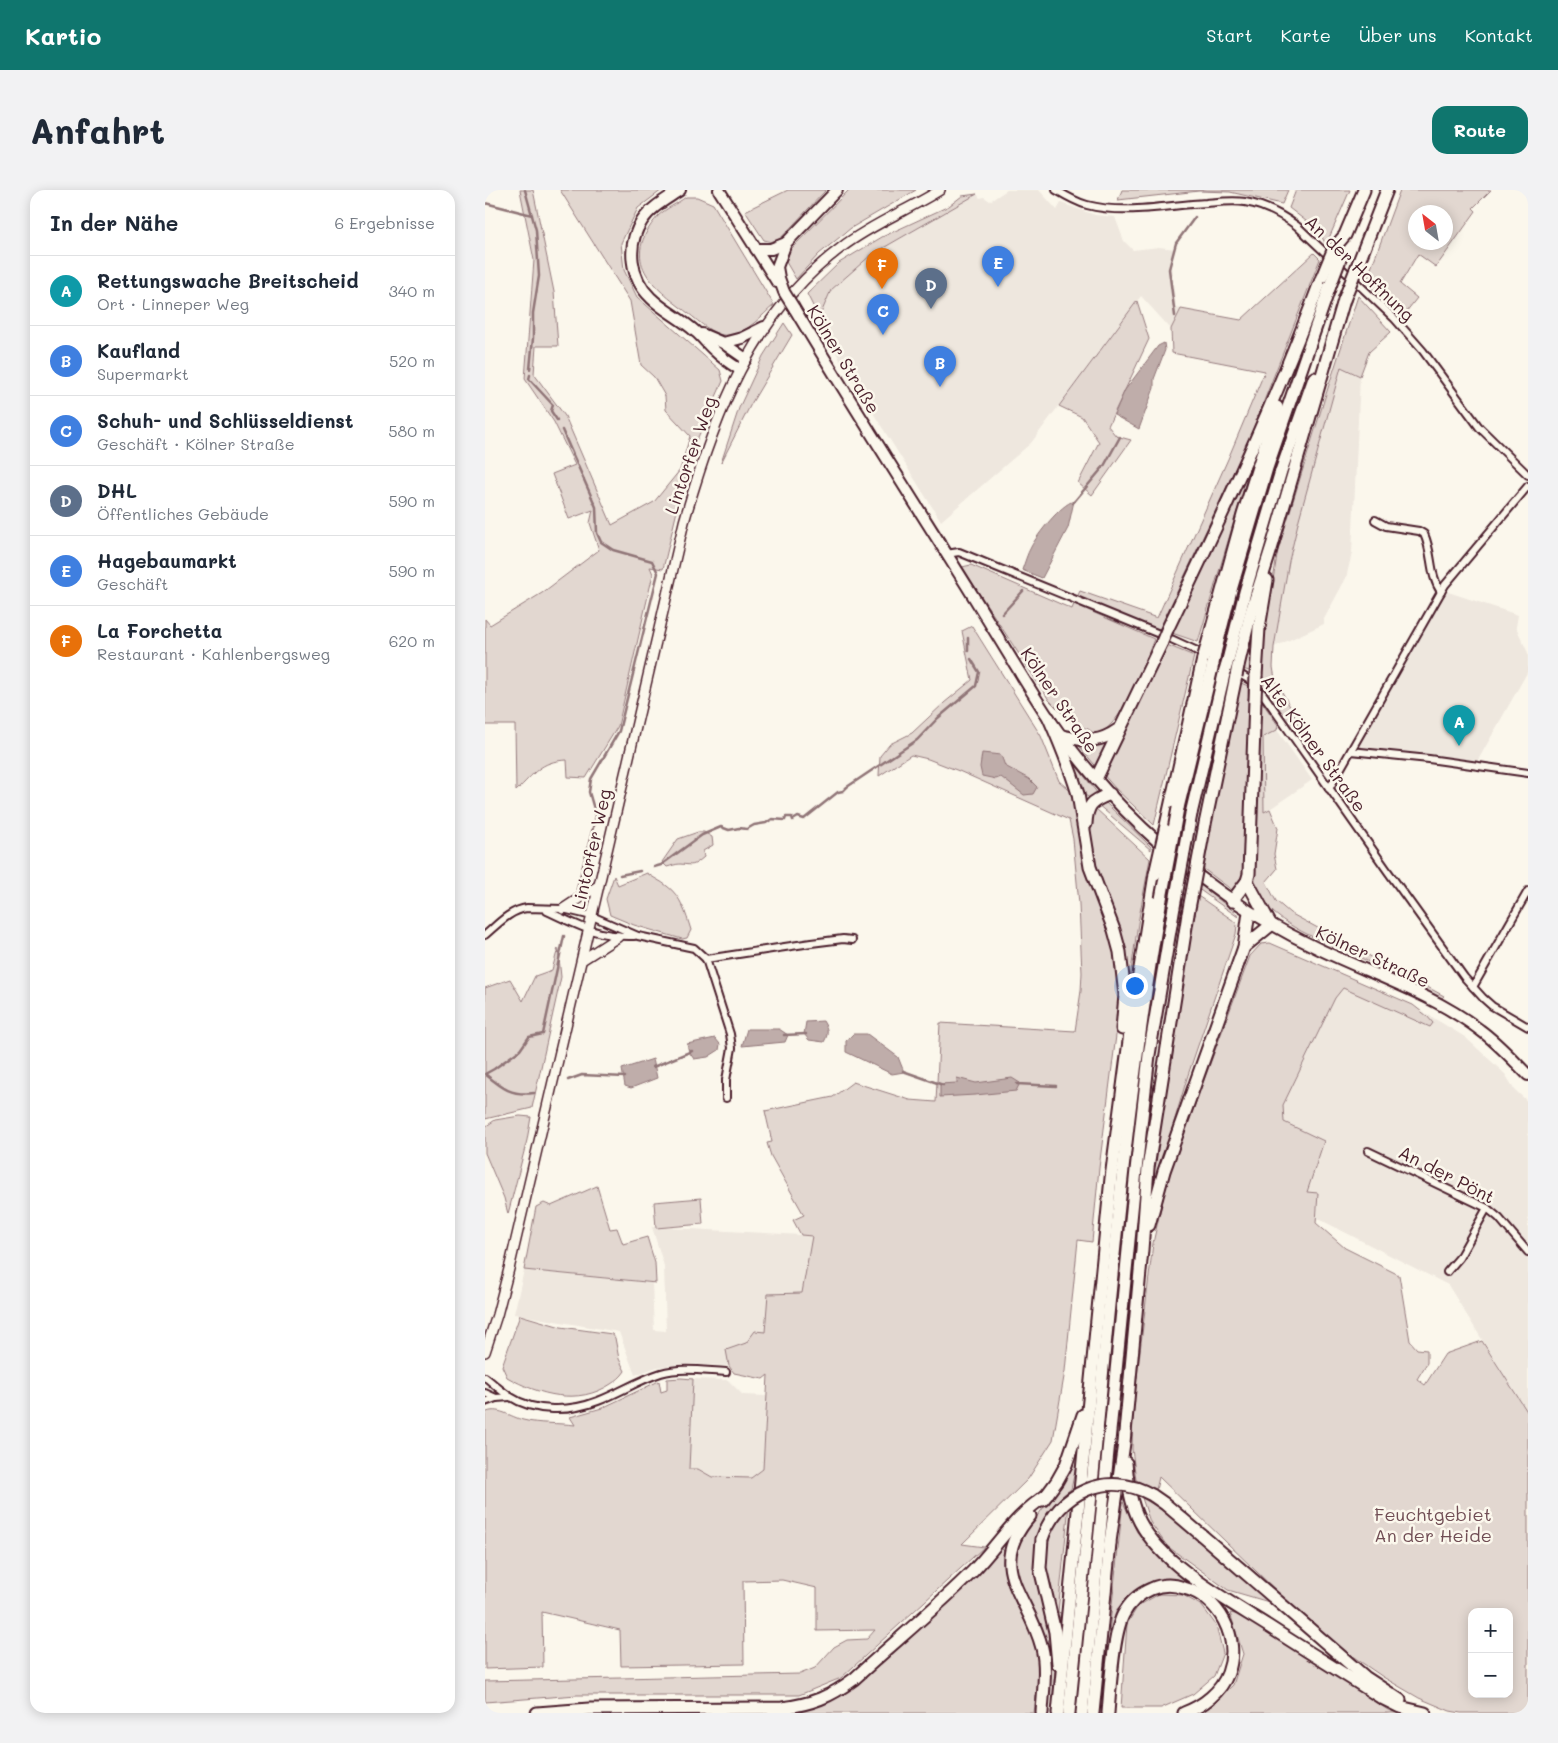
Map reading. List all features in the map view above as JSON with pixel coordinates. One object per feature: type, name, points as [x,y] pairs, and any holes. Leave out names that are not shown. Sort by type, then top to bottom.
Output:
[{"type":"highway","points":[[1063,1705],[1136,1053],[1161,899],[1209,656],[1326,282],[1364,190]]},
{"type":"highway","points":[[1088,1708],[1122,1320],[1149,1056],[1191,814],[1211,725],[1245,592],[1281,471],[1314,377],[1387,190]]},
{"type":"highway","points":[[1096,779],[1227,506],[1304,327],[1326,282]]},
{"type":"highway","points":[[1088,1708],[1124,1444],[1149,1168],[1171,1014],[1188,914],[1205,824],[1251,612],[1344,300]]},
{"type":"highway","points":[[1063,1705],[1089,1400],[1111,1178],[1124,1072],[1155,874],[1243,516],[1304,327]]},
{"type":"highway","points":[[1232,901],[1247,881],[1249,874],[1259,628],[1272,546]]},
{"type":"highway","points":[[1049,718],[1076,789],[1092,872],[1114,930],[1121,961],[1125,995],[1121,1042],[1124,1072]]},
{"type":"highway","points":[[1063,736],[1098,741],[1120,728]]},
{"type":"highway","points":[[1085,836],[1087,813],[1090,806],[1097,799],[1110,794]]},
{"type":"highway","points":[[1244,947],[1271,925],[1247,881]]},
{"type":"highway","points":[[1143,1250],[1164,1171],[1244,947],[1249,912]]},
{"type":"highway","points":[[1109,1549],[1122,1320]]},
{"type":"highway","points":[[1042,1708],[1045,1674],[1043,1651],[1013,1580],[1009,1559],[1017,1532],[1047,1495],[1066,1465],[1089,1400]]},
{"type":"highway","points":[[1124,1444],[1129,1494],[1140,1522],[1169,1558],[1216,1593],[1380,1697],[1400,1707],[1425,1713]]},
{"type":"highway","points":[[1063,1705],[1055,1632],[1040,1568],[1042,1539],[1049,1522],[1070,1499],[1083,1491],[1095,1487],[1116,1484],[1131,1486],[1165,1504],[1365,1677],[1402,1701],[1425,1713]]},
{"type":"highway","points":[[537,1713],[589,1709],[782,1708],[804,1705],[824,1698],[854,1679],[973,1570],[1021,1515],[1047,1495]]},
{"type":"highway","points":[[1109,1707],[1116,1641],[1122,1616],[1136,1598],[1144,1592],[1163,1585],[1173,1585],[1197,1592],[1215,1607],[1227,1628],[1232,1650],[1228,1673],[1222,1685],[1201,1705],[1184,1713]]},
{"type":"main road","points":[[680,190],[653,208],[642,221],[634,238],[632,252],[633,268],[639,284],[650,297],[696,332],[715,351],[739,369]]},
{"type":"main road","name":"Kölner Straße","points":[[719,190],[1049,718],[1096,779],[1176,858],[1232,901],[1271,925],[1318,949],[1425,997],[1451,1011],[1486,1035],[1528,1075]]},
{"type":"main road","points":[[784,292],[777,267],[786,243],[837,190]]},
{"type":"main road","name":"Lintorfer Weg","points":[[485,1352],[510,1265],[684,522],[707,446],[721,408],[739,369],[765,327],[797,287],[841,247],[869,229],[941,190]]},
{"type":"main road","points":[[756,249],[771,249],[786,243]]},
{"type":"main road","points":[[723,343],[742,338],[765,327]]},
{"type":"main road","points":[[696,332],[723,343],[745,359]]},
{"type":"main road","points":[[563,909],[598,886]]},
{"type":"main road","points":[[582,960],[618,937]]},
{"type":"street","name":"An der Hoffnung","points":[[1056,190],[1086,205],[1108,208],[1134,209],[1176,204],[1244,202],[1282,215],[1297,226],[1394,318],[1423,351],[1479,426],[1528,475]]},
{"type":"street","points":[[1329,789],[1441,592],[1457,570],[1528,486]]},
{"type":"street","points":[[1375,520],[1386,526],[1419,531],[1424,534],[1431,557],[1435,583],[1441,592]]},
{"type":"street","name":"Alte Kölner Straße","points":[[946,554],[959,552],[1195,650],[1251,680],[1263,694],[1421,918],[1473,987],[1492,1006],[1528,1027]]},
{"type":"street","points":[[1351,751],[1429,759],[1528,773]]},
{"type":"street","points":[[1473,987],[1528,891]]},
{"type":"street","points":[[485,935],[516,911],[527,908],[563,909],[592,916],[638,936],[694,948],[706,959],[730,1034],[731,1048],[726,1080],[726,1098]]},
{"type":"street","points":[[545,910],[604,935],[618,937],[638,936]]},
{"type":"street","points":[[706,959],[811,943],[843,939],[852,940]]},
{"type":"street","name":"An der Pönt","points":[[1367,1151],[1487,1208],[1499,1218],[1528,1252]]},
{"type":"street","points":[[1447,1272],[1459,1258],[1487,1208]]},
{"type":"street","points":[[485,1377],[510,1397],[537,1408],[556,1409],[575,1408],[598,1401],[662,1373],[676,1370],[726,1372]]},
{"type":"street","points":[[485,1393],[497,1398]]},
{"type":"street","points":[[485,1402],[497,1398],[510,1397]]},
{"type":"shaded area","points":[[1007,190],[1039,190],[1057,210],[1061,203],[1095,215],[1115,217],[1124,241],[1133,250],[1159,247],[1175,249],[1170,260],[1176,308],[1181,309],[1171,329],[1141,296],[1031,443],[941,521],[841,362],[819,318],[831,290],[871,255],[977,194],[980,198],[984,197],[990,201]]},
{"type":"shaded area","points":[[1164,343],[1165,350],[1154,379],[1154,388],[1139,429],[1114,415],[1125,390],[1158,346]]},
{"type":"shaded area","points":[[1341,367],[1360,376],[1352,553],[1346,578],[1324,619],[1324,624],[1274,647],[1289,561],[1299,519]]},
{"type":"shaded area","points":[[1074,501],[1068,528],[1042,578],[1022,570],[1034,542],[1044,528],[1056,514]]},
{"type":"shaded area","points":[[1445,591],[1518,615],[1516,627],[1528,653],[1528,671],[1477,762],[1358,747]]},
{"type":"shaded area","points":[[1262,716],[1277,730],[1312,780],[1264,813]]},
{"type":"shaded area","points":[[982,753],[1001,755],[1005,766],[1029,779],[1037,787],[1033,794],[1024,795],[1001,777],[996,779],[982,776],[980,767]]},
{"type":"shaded area","points":[[1343,988],[1417,1008],[1465,1037],[1505,1074],[1515,1090],[1528,1102],[1528,1413],[1448,1285],[1317,1218],[1318,1194],[1307,1192],[1324,1141],[1284,1122],[1283,1105],[1335,998]]},
{"type":"shaded area","points":[[823,1021],[827,1031],[824,1042],[809,1040],[804,1034],[806,1022]]},
{"type":"shaded area","points":[[747,1029],[779,1029],[788,1035],[785,1042],[742,1046]]},
{"type":"shaded area","points":[[853,1034],[867,1034],[898,1057],[904,1072],[892,1074],[846,1052],[846,1041]]},
{"type":"shaded area","points":[[715,1038],[720,1044],[719,1050],[708,1057],[694,1059],[689,1052],[687,1044]]},
{"type":"shaded area","points":[[653,1059],[657,1078],[631,1088],[625,1086],[622,1069]]},
{"type":"shaded area","points":[[957,1078],[976,1083],[1012,1078],[1020,1083],[1016,1091],[940,1097],[940,1084],[957,1083]]},
{"type":"shaded area","points":[[652,1227],[820,1236],[813,1370],[684,1364],[657,1367],[635,1375],[619,1332],[514,1314],[524,1270],[652,1283],[654,1330],[666,1331],[664,1266]]},
{"type":"shaded area","points":[[693,1379],[728,1380],[743,1395],[767,1396],[763,1469],[751,1478],[712,1477],[698,1469],[689,1469]]},
{"type":"green space","points":[[520,190],[533,190],[554,292],[558,346],[536,346],[534,374],[565,416],[612,525],[654,502],[680,470],[690,436],[666,410],[665,396],[654,377],[641,365],[630,301],[560,190],[662,190],[638,208],[621,243],[624,270],[637,297],[720,370],[723,381],[695,444],[663,569],[650,567],[653,574],[618,726],[586,778],[568,777],[567,760],[558,761],[538,770],[516,791],[515,725],[485,725],[485,619],[490,625],[542,593],[599,550],[590,523],[593,510],[569,519],[552,474],[575,465],[554,422],[525,379],[534,260]]},
{"type":"green space","points":[[788,190],[826,190],[778,241],[764,240],[745,211]]},
{"type":"green space","points":[[849,190],[916,190],[851,228],[819,254],[796,279],[786,262],[790,250]]},
{"type":"green space","points":[[1122,190],[1288,190],[1282,204],[1230,192],[1199,191],[1118,200]]},
{"type":"green space","points":[[1296,190],[1350,190],[1326,245],[1319,231],[1289,208]]},
{"type":"green space","points":[[1400,190],[1491,190],[1473,208],[1476,211],[1453,243],[1453,205],[1408,205],[1408,250],[1448,250],[1436,267],[1418,254],[1400,284],[1417,298],[1402,317],[1366,282]]},
{"type":"green space","points":[[977,194],[871,255],[831,290],[819,318],[807,294],[839,263],[882,237],[949,206],[962,196]]},
{"type":"green space","points":[[686,197],[697,197],[713,204],[774,305],[743,331],[731,335],[714,332],[663,293],[652,282],[645,271],[641,259],[641,246],[647,232],[661,213]]},
{"type":"green space","points":[[1314,253],[1320,259],[1247,444],[1159,630],[1077,597],[1080,591],[1157,618],[1265,371],[1172,353],[1171,329],[1181,309],[1241,320]]},
{"type":"green space","points":[[1358,296],[1391,332],[1369,352],[1360,376],[1341,367],[1289,561],[1274,647],[1273,667],[1275,679],[1294,714],[1303,739],[1299,739],[1262,686],[1264,633],[1278,550]]},
{"type":"green space","points":[[1137,301],[1149,339],[1108,426],[1116,436],[1131,440],[1092,495],[1078,483],[1099,442],[1082,417],[1059,406]]},
{"type":"green space","points":[[784,323],[792,335],[751,404],[721,463],[739,408],[763,356]]},
{"type":"green space","points":[[1251,464],[1198,642],[1172,633]]},
{"type":"green space","points":[[971,565],[1072,609],[1074,604],[1154,639],[1126,704],[1109,727],[1098,736],[1088,729],[1074,725],[1049,700],[962,567]]},
{"type":"green space","points":[[1259,608],[1252,672],[1243,669]]},
{"type":"green space","points":[[972,626],[1041,736],[1059,781],[1074,794],[1082,855],[1114,947],[1119,990],[1119,1012],[1099,1168],[1092,1242],[1078,1240],[1065,1371],[1053,1440],[1028,1479],[962,1544],[984,1547],[841,1678],[799,1695],[577,1695],[485,1702],[485,1681],[800,1674],[815,1668],[834,1647],[847,1640],[867,1639],[875,1630],[817,1631],[817,1588],[782,1580],[743,1581],[744,1664],[621,1666],[620,1630],[542,1612],[543,1667],[485,1669],[485,1413],[499,1411],[518,1419],[575,1425],[570,1417],[602,1408],[659,1381],[661,1392],[667,1390],[667,1379],[693,1379],[689,1469],[698,1469],[712,1477],[751,1478],[763,1469],[768,1375],[763,1379],[734,1373],[729,1366],[726,1350],[746,1343],[755,1331],[765,1332],[768,1294],[802,1293],[812,1236],[801,1235],[793,1220],[804,1215],[771,1156],[767,1143],[772,1142],[765,1111],[833,1097],[853,1082],[910,1100],[936,1102],[940,1023],[1075,1031],[1082,973],[1079,904],[1073,839],[1069,820],[959,771],[928,759],[911,755],[879,776],[880,756],[890,744],[912,733],[972,680],[962,631]]},
{"type":"green space","points":[[1167,645],[1194,656],[1154,825],[1102,773]]},
{"type":"green space","points":[[1241,683],[1248,686],[1250,731],[1245,863],[1241,882],[1232,890],[1201,867]]},
{"type":"green space","points":[[1260,699],[1278,725],[1277,730],[1263,737],[1264,812],[1270,809],[1278,828],[1274,854],[1277,869],[1266,882],[1276,901],[1290,913],[1444,996],[1442,998],[1295,928],[1282,920],[1259,896],[1254,883],[1253,864]]},
{"type":"green space","points":[[1113,737],[1098,769],[1076,742]]},
{"type":"green space","points":[[1068,755],[1098,794],[1090,798],[1081,793]]},
{"type":"green space","points":[[1101,802],[1106,803],[1151,847],[1151,850],[1097,804]]},
{"type":"green space","points":[[1094,807],[1150,859],[1130,978],[1128,977],[1092,854],[1089,823]]},
{"type":"green space","points":[[698,832],[704,832],[712,837],[713,845],[703,851],[704,857],[693,865],[678,864],[667,867],[662,862],[678,839]]},
{"type":"green space","points":[[647,873],[667,886],[676,895],[685,912],[691,930],[687,938],[682,939],[634,925],[610,915],[606,899],[614,876],[618,885]]},
{"type":"green space","points":[[1198,883],[1236,913],[1238,917],[1197,888]]},
{"type":"green space","points":[[1195,894],[1234,921],[1237,925],[1236,934],[1188,1075],[1152,1196],[1155,1155]]},
{"type":"green space","name":"Feuchtgebiet An der Heide","points":[[1270,943],[1413,1005],[1433,1023],[1430,1027],[1343,988],[1335,998],[1283,1105],[1284,1122],[1324,1141],[1307,1192],[1318,1193],[1316,1223],[1345,1248],[1399,1275],[1410,1341],[1417,1349],[1427,1350],[1427,1363],[1417,1379],[1425,1385],[1445,1354],[1482,1341],[1528,1413],[1528,1713],[1461,1713],[1450,1711],[1419,1698],[1383,1677],[1339,1647],[1290,1604],[1159,1477],[1156,1490],[1136,1480],[1132,1449],[1133,1410],[1153,1243],[1168,1177],[1250,956],[1261,944]]},
{"type":"green space","points":[[558,948],[561,977],[532,1108],[485,1119],[485,988],[510,979],[523,1001],[535,976],[552,970]]},
{"type":"green space","points":[[520,1116],[531,1117],[508,1214],[504,1198],[485,1153],[485,1127],[495,1120]]},
{"type":"green space","points":[[597,1186],[610,1229],[617,1228],[623,1244],[647,1237],[655,1263],[656,1283],[524,1270],[536,1207],[544,1203],[551,1206]]},
{"type":"green space","points":[[701,1198],[703,1224],[656,1228],[654,1202]]},
{"type":"green space","points":[[520,1315],[561,1327],[612,1334],[615,1338],[619,1359],[625,1371],[611,1384],[598,1391],[572,1396],[545,1393],[507,1377],[502,1366]]},
{"type":"green space","points":[[1075,1457],[1078,1457],[1071,1489],[1050,1510],[1036,1536],[1035,1565],[1037,1579],[1055,1654],[1053,1695],[1048,1695],[1023,1593],[1015,1571],[1015,1557],[1020,1539],[1053,1495],[1071,1467]]},
{"type":"green space","points":[[1142,1498],[1163,1510],[1269,1602],[1228,1590],[1167,1546],[1150,1522]]},
{"type":"green space","points":[[1123,1502],[1137,1532],[1157,1556],[1203,1590],[1181,1581],[1158,1580],[1135,1590],[1117,1609],[1109,1633]]},
{"type":"green space","points":[[1069,1505],[1058,1612],[1061,1613],[1058,1622],[1043,1573],[1049,1533],[1055,1522]]},
{"type":"green space","points":[[1001,1548],[1004,1551],[1003,1563],[1008,1587],[1031,1634],[1038,1657],[1038,1695],[1036,1695],[1034,1713],[574,1713],[778,1710],[851,1685]]},
{"type":"green space","points":[[1159,1594],[1183,1595],[1202,1606],[1216,1625],[1223,1653],[1214,1676],[1193,1694],[1161,1708],[1121,1708],[1127,1624],[1138,1606]]},
{"type":"green space","points":[[1230,1613],[1241,1615],[1388,1710],[1400,1713],[1197,1713],[1211,1706],[1233,1685],[1243,1654]]},
{"type":"waterway","points":[[525,190],[536,230],[539,276],[533,313],[530,369]]},
{"type":"waterway","points":[[485,203],[532,215]]},
{"type":"waterway","points":[[1175,316],[1169,269],[1176,243],[1195,217]]},
{"type":"waterway","points":[[530,375],[529,379],[553,405],[551,411],[557,420]]},
{"type":"waterway","points":[[562,430],[596,507],[597,533],[601,542],[613,550],[652,561],[658,573],[619,731],[591,779],[589,792],[596,816],[577,889]]},
{"type":"waterway","points":[[1073,503],[1104,466],[1120,437]]},
{"type":"waterway","points":[[1002,614],[1023,591]]},
{"type":"waterway","points":[[968,638],[968,651]]},
{"type":"waterway","points":[[654,867],[661,865],[702,835],[721,827],[729,830],[747,829],[772,819],[785,820],[786,817],[792,817],[793,820],[798,817],[804,819],[838,792],[843,791],[917,740],[938,718],[976,686],[979,672],[971,659]]},
{"type":"waterway","points":[[620,875],[640,871]]},
{"type":"waterway","points":[[485,1074],[520,1050],[529,1037],[543,1034],[564,936]]},
{"type":"waterway","points":[[784,1035],[806,1034]]},
{"type":"waterway","points":[[653,1067],[692,1051]]},
{"type":"waterway","points":[[903,1071],[943,1085]]},
{"type":"waterway","points":[[485,1074],[507,1090],[526,1094],[534,1093]]},
{"type":"waterway","points":[[568,1080],[582,1075],[625,1077]]},
{"type":"waterway","points":[[1017,1084],[1056,1086]]},
{"type":"place","name":"Hagebaumarkt","points":[[998,287]]},
{"type":"place","name":"La Forchetta","points":[[882,289]]},
{"type":"place","name":"DHL","points":[[931,309]]},
{"type":"place","name":"Schuh- und Schlüsseldienst","points":[[883,335]]},
{"type":"place","name":"Kaufland","points":[[940,387]]},
{"type":"place","name":"Rettungswache Breitscheid","points":[[1459,746]]}]
